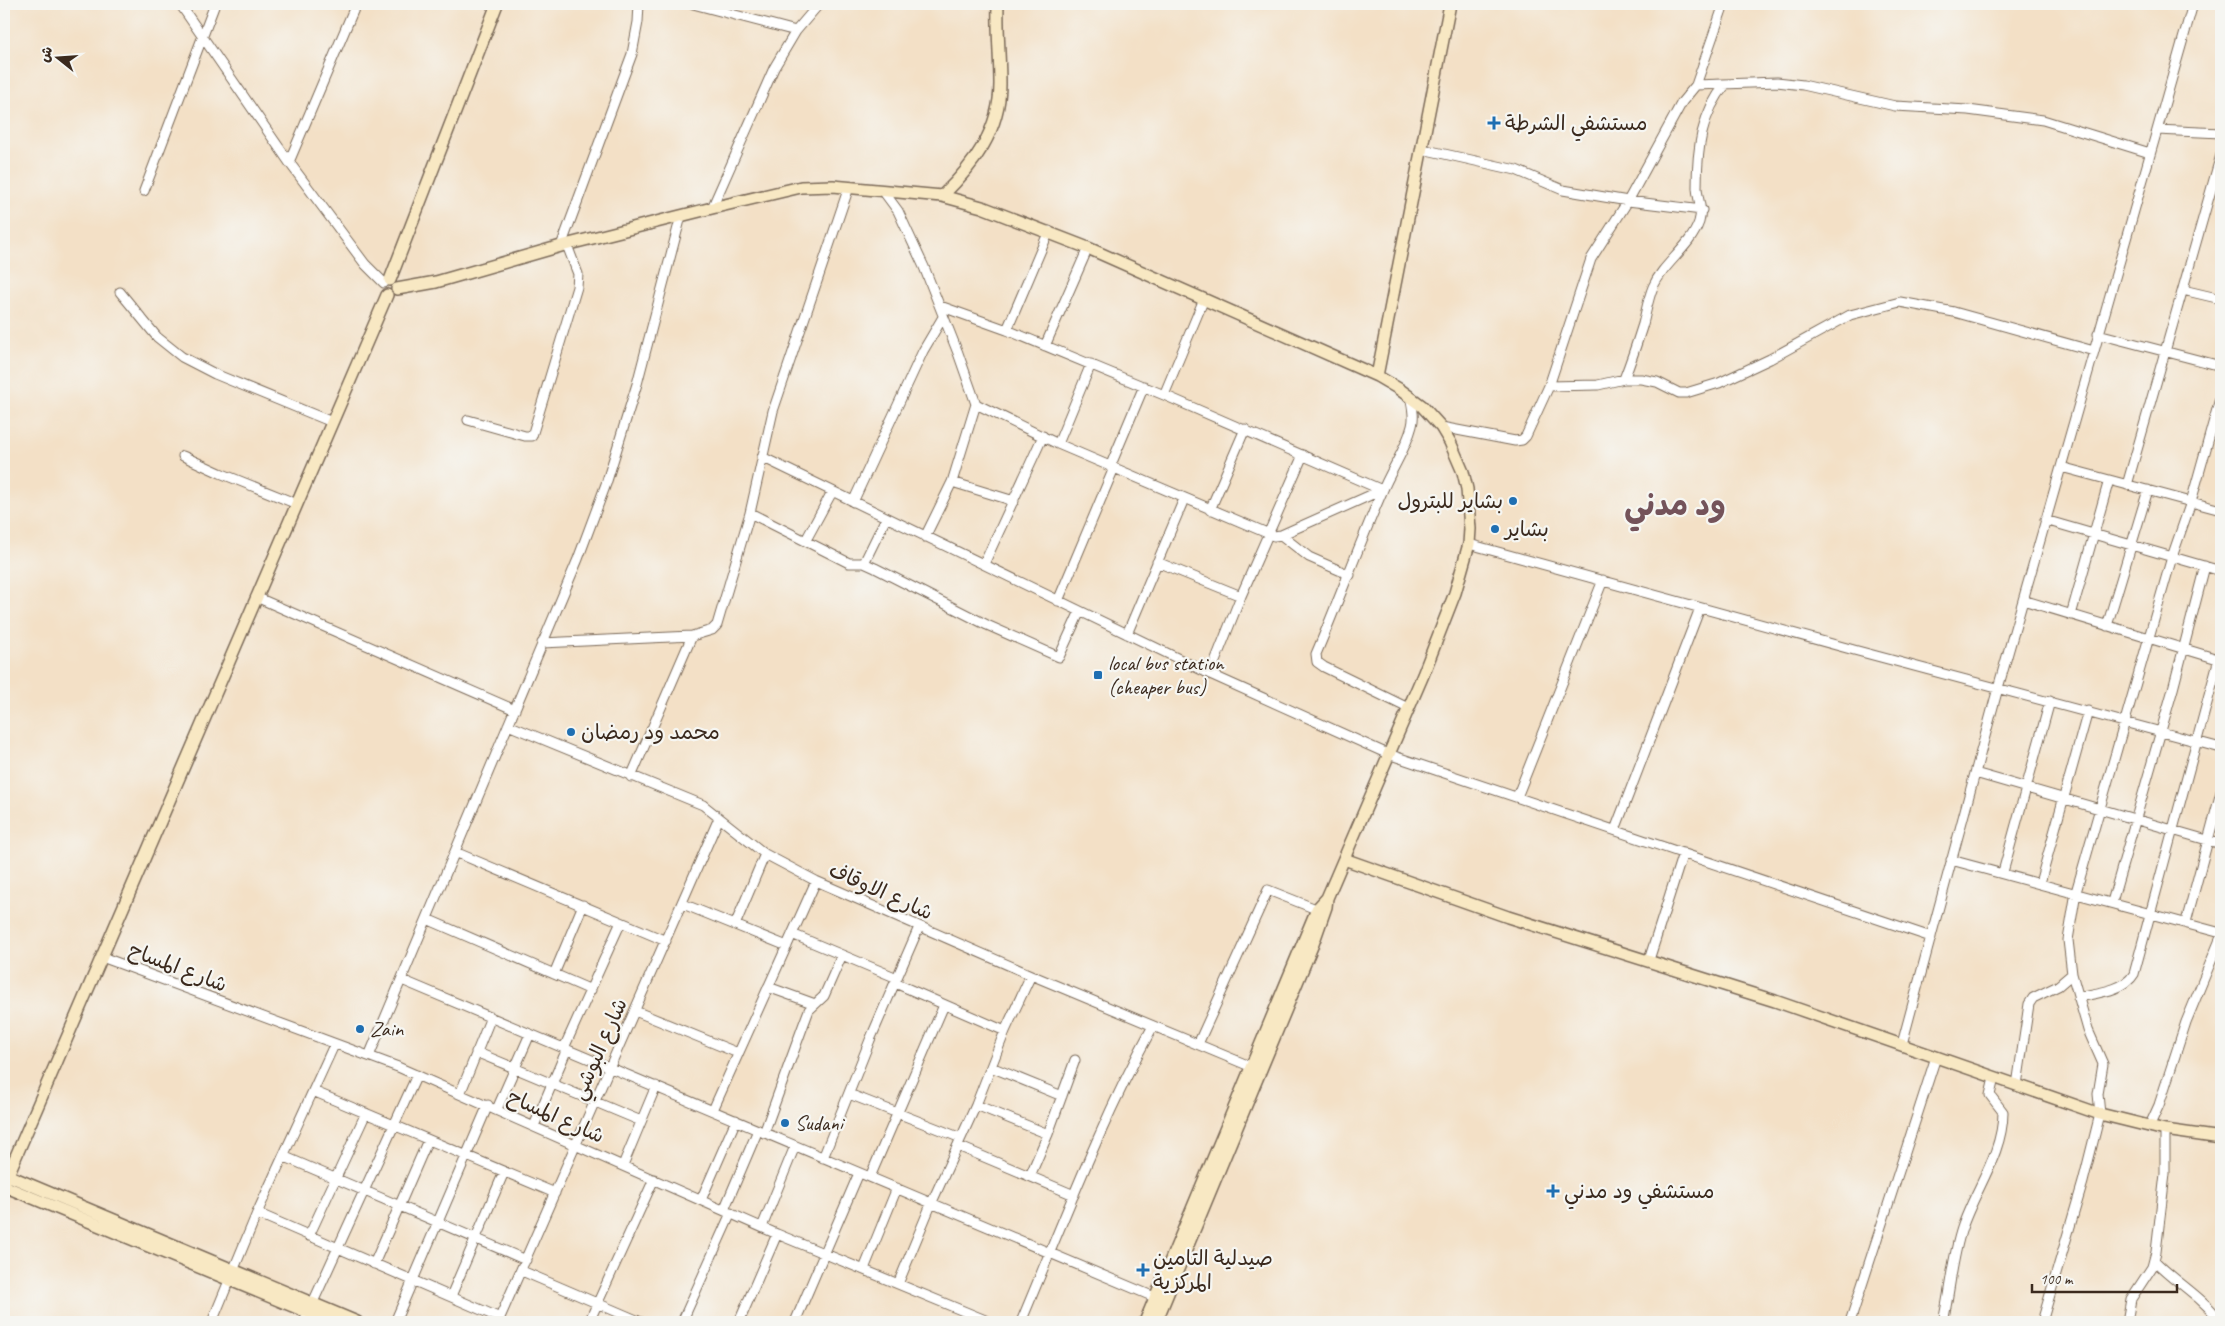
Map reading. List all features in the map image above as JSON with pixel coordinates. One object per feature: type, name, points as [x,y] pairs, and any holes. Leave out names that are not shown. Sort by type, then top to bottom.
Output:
[{"type":"main road","points":[[331,1322],[308,1313],[232,1275],[5,1182],[389,287],[497,4]]},
{"type":"main road","points":[[942,196],[963,176],[977,158],[990,134],[1000,87],[998,4]]},
{"type":"main road","points":[[1377,376],[1450,4]]},
{"type":"main road","points":[[389,287],[436,282],[564,246],[712,208],[801,188],[818,186],[942,196],[982,207],[1049,231],[1088,248],[1377,376],[1410,396],[1422,406],[1441,427],[1457,457],[1467,489],[1470,529],[1469,544],[1447,615],[1344,859],[1252,1067],[1230,1132]]},
{"type":"main road","points":[[1344,859],[1508,916],[1649,960],[1902,1044],[2100,1114],[2165,1130],[2221,1138]]},
{"type":"main road","points":[[1145,1322],[1160,1299],[1321,910]]},
{"type":"main road","points":[[1156,1322],[1160,1299]]},
{"type":"main road","points":[[308,1313],[357,1322]]},
{"type":"street","points":[[180,4],[289,162],[365,264],[389,287]]},
{"type":"street","points":[[144,191],[201,36],[215,4]]},
{"type":"street","points":[[289,162],[356,4]]},
{"type":"street","points":[[468,420],[525,436],[532,436],[576,287],[578,274],[564,246],[632,54],[638,22],[639,4]]},
{"type":"street","points":[[693,4],[796,31]]},
{"type":"street","points":[[712,208],[774,68],[796,31],[819,4]]},
{"type":"street","points":[[1441,427],[1515,441],[1522,440],[1526,436],[1549,386],[1591,259],[1628,201],[1682,102],[1696,85],[1724,4]]},
{"type":"street","points":[[1902,1044],[2045,520],[2193,4]]},
{"type":"street","points":[[1696,85],[1777,82],[1803,85],[1895,106],[1968,110],[2043,120],[2150,153]]},
{"type":"street","points":[[1624,379],[1653,288],[1692,236],[1702,210],[1697,191],[1698,166],[1704,122],[1711,105],[1726,84]]},
{"type":"street","points":[[2157,130],[2221,133]]},
{"type":"street","points":[[1422,149],[1516,170],[1562,190],[1628,201],[1702,210]]},
{"type":"street","points":[[2127,485],[2221,156]]},
{"type":"street","points":[[542,643],[692,636],[712,630],[717,625],[750,513],[762,457],[790,360],[849,188]]},
{"type":"street","points":[[884,192],[898,211],[940,306],[976,404],[952,482],[925,536]]},
{"type":"street","points":[[369,1056],[578,559],[606,484],[637,384],[681,216]]},
{"type":"street","points":[[1007,330],[1049,231]]},
{"type":"street","points":[[1046,346],[1088,248]]},
{"type":"street","points":[[2183,290],[2221,298]]},
{"type":"street","points":[[120,292],[157,337],[182,357],[215,374],[332,422]]},
{"type":"street","points":[[1164,395],[1204,299]]},
{"type":"street","points":[[1549,386],[1602,384],[1624,379],[1649,380],[1679,393],[1686,393],[1719,383],[1770,359],[1850,315],[1900,302],[1954,312],[2094,351]]},
{"type":"street","points":[[940,306],[1007,330],[1144,386],[1382,490]]},
{"type":"street","points":[[853,502],[923,351],[943,317]]},
{"type":"street","points":[[2098,334],[2221,366]]},
{"type":"street","points":[[1058,444],[1091,364]]},
{"type":"street","points":[[1058,600],[1144,386]]},
{"type":"street","points":[[2042,1322],[2084,1182],[2100,1114],[2098,1094],[2103,1064],[2088,1030],[2078,997],[2072,974],[2068,940],[2076,892],[2172,556],[2221,395]]},
{"type":"street","points":[[1408,708],[1324,667],[1317,662],[1316,654],[1350,575],[1382,490],[1404,449],[1412,428],[1413,414],[1410,396]]},
{"type":"street","points":[[976,404],[1058,444],[1268,535],[1281,535],[1382,490]]},
{"type":"street","points":[[1210,510],[1244,429]]},
{"type":"street","points":[[984,564],[1043,436]]},
{"type":"street","points":[[1210,674],[1241,596],[1303,455]]},
{"type":"street","points":[[184,456],[220,473],[297,504]]},
{"type":"street","points":[[762,457],[1210,674],[1388,754],[1930,937]]},
{"type":"street","points":[[2061,467],[2221,510]]},
{"type":"street","points":[[2071,615],[2109,480]]},
{"type":"street","points":[[952,482],[1014,501]]},
{"type":"street","points":[[2107,626],[2148,490]]},
{"type":"street","points":[[806,540],[832,492]]},
{"type":"street","points":[[1127,634],[1184,498]]},
{"type":"street","points":[[750,513],[849,563],[864,563],[987,625],[1058,657],[1080,611]]},
{"type":"street","points":[[864,563],[886,518]]},
{"type":"street","points":[[2045,520],[2221,571]]},
{"type":"street","points":[[1281,535],[1309,557],[1350,575]]},
{"type":"street","points":[[1469,544],[2221,748]]},
{"type":"street","points":[[1157,562],[1241,596]]},
{"type":"street","points":[[2112,902],[2137,820],[2205,566]]},
{"type":"street","points":[[1517,797],[1603,580]]},
{"type":"street","points":[[256,597],[515,710]]},
{"type":"street","points":[[2023,600],[2184,650],[2220,657],[2134,974],[2130,981],[2123,986],[2078,997]]},
{"type":"street","points":[[1615,830],[1700,608]]},
{"type":"street","points":[[631,777],[692,636]]},
{"type":"street","points":[[2003,872],[2050,701]]},
{"type":"street","points":[[2040,883],[2088,711]]},
{"type":"street","name":"شارع الاوقاف","points":[[508,725],[703,805],[765,854],[816,881],[919,928],[1252,1067]]},
{"type":"street","points":[[1975,773],[2221,844]]},
{"type":"street","points":[[2186,922],[2221,792]]},
{"type":"street","name":"شارع البوشي","points":[[499,1320],[719,818]]},
{"type":"street","points":[[455,852],[666,941]]},
{"type":"street","points":[[1649,960],[1683,853]]},
{"type":"street","points":[[735,925],[765,854]]},
{"type":"street","points":[[1951,860],[2003,872],[2221,933]]},
{"type":"street","points":[[713,1110],[816,881]]},
{"type":"street","points":[[1198,1044],[1266,892],[1270,890],[1321,910]]},
{"type":"street","points":[[682,904],[786,946]]},
{"type":"street","points":[[554,974],[583,905]]},
{"type":"street","points":[[427,919],[591,990]]},
{"type":"street","points":[[534,1126],[621,922]]},
{"type":"street","points":[[823,1158],[919,928]]},
{"type":"street","points":[[792,934],[896,980],[944,1005],[1005,1031]]},
{"type":"street","points":[[2149,1126],[2159,1105],[2186,1022],[2221,937]]},
{"type":"street","points":[[682,1322],[761,1131],[783,1084],[809,1010],[824,996],[842,955]]},
{"type":"street","name":"شارع المساح","points":[[102,956],[369,1056],[498,1109],[777,1234],[990,1322]]},
{"type":"street","points":[[2017,1085],[2029,1004],[2033,998],[2058,986],[2072,974]]},
{"type":"street","points":[[898,1284],[932,1202],[960,1142],[1005,1031],[1031,975]]},
{"type":"street","points":[[402,980],[1160,1299]]},
{"type":"street","points":[[768,987],[815,1004]]},
{"type":"street","points":[[870,1177],[944,1005]]},
{"type":"street","points":[[635,1011],[738,1054]]},
{"type":"street","points":[[460,1094],[491,1018]]},
{"type":"street","points":[[1021,1322],[1126,1076],[1152,1026]]},
{"type":"street","points":[[498,1109],[530,1034]]},
{"type":"street","points":[[212,1322],[257,1213],[334,1044]]},
{"type":"street","points":[[476,1052],[641,1121]]},
{"type":"street","points":[[1850,1322],[1936,1057]]},
{"type":"street","points":[[1030,1176],[1076,1060]]},
{"type":"street","points":[[991,1067],[1062,1096]]},
{"type":"street","points":[[308,1313],[417,1076]]},
{"type":"street","points":[[1943,1322],[1962,1229],[1997,1145],[2003,1112],[1990,1095],[1994,1078]]},
{"type":"street","points":[[623,1165],[656,1086]]},
{"type":"street","points":[[313,1090],[555,1193]]},
{"type":"street","points":[[850,1094],[898,1112],[1074,1196]]},
{"type":"street","points":[[976,1104],[1048,1134]]},
{"type":"street","points":[[395,1322],[488,1105]]},
{"type":"street","points":[[309,1236],[366,1113]]},
{"type":"street","points":[[701,1200],[736,1120]]},
{"type":"street","points":[[2127,1322],[2131,1299],[2154,1260],[2165,1174],[2165,1130]]},
{"type":"street","points":[[374,1264],[401,1206],[428,1140]]},
{"type":"street","points":[[762,1227],[795,1146]]},
{"type":"street","points":[[283,1156],[526,1260]]},
{"type":"street","points":[[451,1296],[504,1172]]},
{"type":"street","points":[[796,1322],[859,1173]]},
{"type":"street","points":[[589,1322],[654,1179]]},
{"type":"street","points":[[864,1269],[897,1188]]},
{"type":"street","points":[[257,1213],[451,1296],[499,1320]]},
{"type":"street","points":[[739,1322],[777,1234]]},
{"type":"street","points":[[2154,1260],[2169,1275],[2202,1300],[2221,1322]]},
{"type":"street","points":[[522,1271],[641,1322]]},
{"type":"place","name":"مستشفي الشرطة","points":[[1494,123]]},
{"type":"place","name":"بشاير للبترول","points":[[1513,501]]},
{"type":"place","name":"بشاير","points":[[1495,529]]},
{"type":"place","name":"local bus station (cheaper bus)","points":[[1098,675]]},
{"type":"place","name":"محمد ود رمضان","points":[[571,732]]},
{"type":"place","name":"Zain","points":[[360,1029]]},
{"type":"place","name":"Sudani","points":[[785,1123]]},
{"type":"place","name":"مستشفي ود مدني","points":[[1553,1191]]},
{"type":"place","name":"صيدلية التامين المركزية","points":[[1143,1270]]},
{"type":"district","name":"ود مدني","points":[[1675,504]]}]
